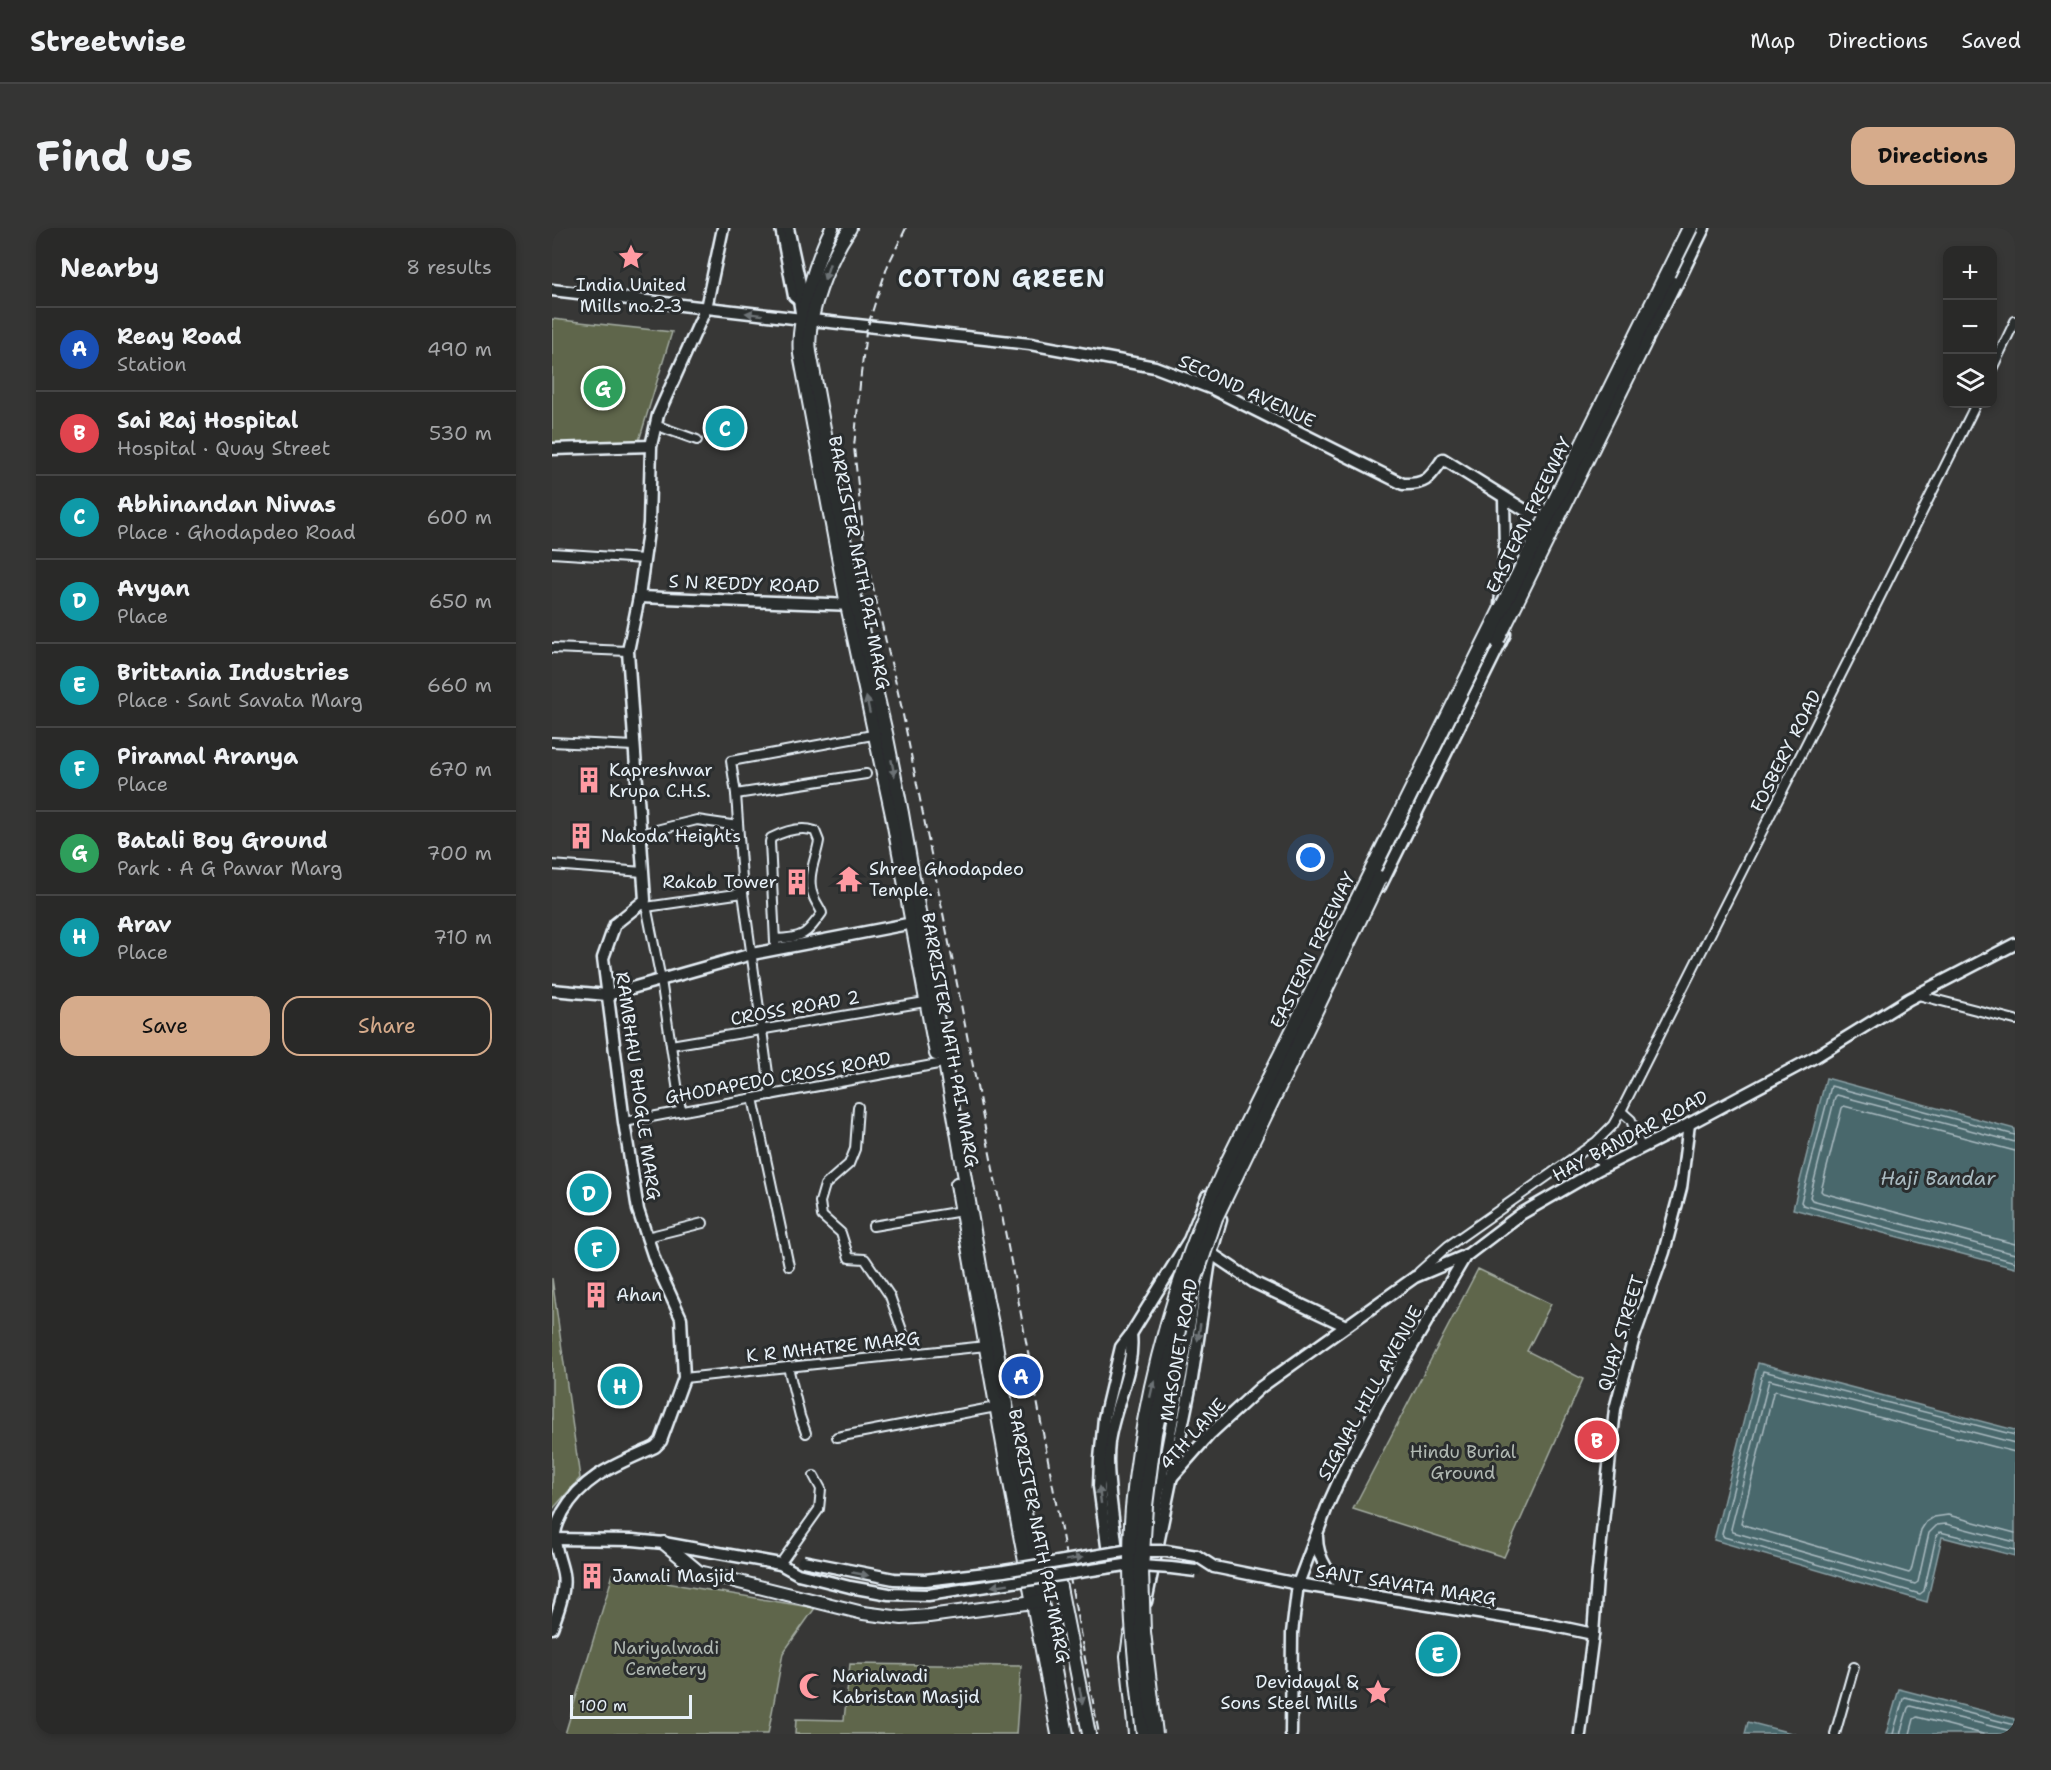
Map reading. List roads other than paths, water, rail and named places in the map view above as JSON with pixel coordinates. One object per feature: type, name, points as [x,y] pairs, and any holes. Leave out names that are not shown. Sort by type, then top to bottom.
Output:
[{"type":"highway","name":"EASTERN FREEWAY","points":[[1143,1734],[1132,1631],[1133,1509],[1144,1431],[1168,1323],[1204,1215],[1688,228]]},
{"type":"highway","name":"EASTERN FREEWAY","points":[[1153,1734],[1143,1622],[1141,1570],[1145,1506],[1154,1433],[1179,1326],[1215,1218],[1388,861],[1702,228]]},
{"type":"highway","points":[[1132,1631],[1128,1656],[1136,1734]]},
{"type":"main road","points":[[807,319],[822,246],[832,228]]},
{"type":"main road","points":[[807,319],[831,260],[850,228]]},
{"type":"main road","name":"BARRISTER NATH PAI MARG","points":[[807,319],[799,337],[800,354],[880,734],[892,815],[916,922],[995,1338],[1058,1734]]},
{"type":"main road","name":"BARRISTER NATH PAI MARG","points":[[916,922],[925,1002],[937,1041],[938,1064],[996,1407],[1067,1734]]},
{"type":"main road","points":[[664,1543],[699,1572],[863,1613],[902,1618],[1038,1601]]},
{"type":"main road","points":[[1058,1577],[1089,1734]]},
{"type":"street","points":[[681,1111],[661,980],[645,904],[628,651],[639,597],[649,524],[651,446],[655,425],[706,308],[723,228]]},
{"type":"street","points":[[552,290],[807,319],[799,300],[794,296],[781,228]]},
{"type":"street","points":[[788,228],[802,293],[799,300]]},
{"type":"street","points":[[1113,1552],[1099,1486],[1104,1418],[1120,1347],[1131,1334],[1189,1240],[1199,1212],[1238,1130],[1500,605],[1540,520],[1688,228]]},
{"type":"street","name":"MASONET ROAD","points":[[1172,1477],[1192,1379],[1212,1254],[1220,1222],[1278,1098],[1702,228]]},
{"type":"street","name":"SECOND AVENUE","points":[[807,319],[1030,344],[1155,367],[1213,390],[1403,484],[1418,485],[1430,478],[1443,459],[1540,520]]},
{"type":"street","points":[[1997,359],[2015,321]]},
{"type":"street","name":"FOSBERY ROAD","points":[[1620,1111],[1974,408]]},
{"type":"street","points":[[655,425],[697,440]]},
{"type":"street","points":[[552,449],[651,446]]},
{"type":"street","points":[[1500,605],[1505,550],[1504,499]]},
{"type":"street","points":[[552,553],[644,559]]},
{"type":"street","name":"S N REDDY ROAD","points":[[639,597],[852,605]]},
{"type":"street","points":[[1500,605],[1515,614]]},
{"type":"street","points":[[552,648],[628,651]]},
{"type":"street","points":[[771,1095],[743,893],[736,794],[731,761],[880,734]]},
{"type":"street","points":[[552,742],[634,746]]},
{"type":"street","points":[[736,794],[866,774]]},
{"type":"street","points":[[640,834],[697,820],[738,826]]},
{"type":"street","points":[[552,990],[607,995],[752,954],[808,933],[822,913],[812,894],[811,885],[812,863],[819,841],[815,831],[806,828],[786,831],[771,838],[775,944]]},
{"type":"street","points":[[552,865],[644,872]]},
{"type":"street","points":[[645,904],[743,893]]},
{"type":"street","name":"RAMBHAU BHOGLE MARG","points":[[553,1539],[555,1529],[570,1500],[594,1476],[655,1447],[661,1441],[684,1378],[681,1318],[655,1261],[638,1210],[603,958],[615,924],[645,904]]},
{"type":"street","points":[[775,944],[916,922]]},
{"type":"street","points":[[1918,994],[2015,944]]},
{"type":"street","points":[[1918,994],[2015,1020]]},
{"type":"street","name":"HAY BANDAR ROAD","points":[[1467,1255],[1521,1214],[1603,1166],[1689,1124],[1815,1057],[1918,994]]},
{"type":"street","name":"CROSS ROAD 2","points":[[671,1045],[925,1002]]},
{"type":"street","name":"GHODAPEDO CROSS ROAD","points":[[624,1122],[938,1064]]},
{"type":"street","points":[[753,1098],[789,1266]]},
{"type":"street","points":[[858,1107],[855,1149],[849,1164],[825,1185],[820,1202],[822,1216],[841,1233],[849,1258],[865,1259],[890,1296],[910,1353]]},
{"type":"street","points":[[1620,1111],[1630,1120],[1641,1148]]},
{"type":"street","name":"4TH LANE","points":[[1153,1734],[1144,1683],[1146,1601],[1172,1477],[1210,1434],[1261,1387],[1414,1277],[1448,1246],[1591,1145],[1613,1125],[1620,1111]]},
{"type":"street","name":"QUAY STREET","points":[[1580,1734],[1593,1634],[1615,1409],[1635,1337],[1664,1252],[1681,1188],[1689,1124]]},
{"type":"street","points":[[1591,1145],[1603,1166]]},
{"type":"street","points":[[873,1226],[962,1211]]},
{"type":"street","points":[[647,1237],[704,1223]]},
{"type":"street","points":[[1189,1240],[1256,1283],[1346,1326]]},
{"type":"street","points":[[1143,1734],[1135,1684],[1136,1603],[1161,1484],[1194,1293],[1189,1240]]},
{"type":"street","name":"4TH LANE","points":[[1414,1277],[1467,1255]]},
{"type":"street","name":"SIGNAL HILL AVENUE","points":[[1291,1734],[1293,1633],[1298,1584],[1346,1465],[1378,1404],[1467,1255]]},
{"type":"street","name":"K R MHATRE MARG","points":[[684,1378],[986,1346]]},
{"type":"street","points":[[788,1367],[806,1433]]},
{"type":"street","points":[[837,1437],[996,1407]]},
{"type":"street","points":[[780,1564],[819,1509],[821,1489],[814,1476]]},
{"type":"street","points":[[1161,1484],[1172,1477]]},
{"type":"street","points":[[1317,1534],[1317,1548],[1323,1562],[1336,1582],[1350,1592]]},
{"type":"street","points":[[552,1628],[560,1605],[563,1576],[553,1539]]},
{"type":"street","name":"SANT SAVATA MARG","points":[[553,1539],[633,1540],[664,1543],[780,1564],[803,1561],[894,1579],[925,1580],[1004,1571],[1113,1552],[1166,1551],[1197,1556],[1214,1567],[1298,1584],[1546,1624],[1593,1634]]},
{"type":"street","name":"SANT SAVATA MARG","points":[[780,1564],[798,1574],[850,1587],[888,1594],[928,1595],[1125,1565],[1196,1571],[1214,1567]]},
{"type":"street","points":[[1835,1734],[1854,1667]]},
{"type":"water","name":"Haji Bandar","points":[[1826,1078],[2015,1129],[2015,1268],[1793,1209]]},
{"type":"water","points":[[1758,1363],[2015,1430],[2015,1556],[1942,1537],[1927,1602],[1714,1540]]},
{"type":"water","points":[[1899,1689],[2015,1719],[2015,1734],[1886,1734]]},
{"type":"water","points":[[1748,1722],[1795,1734],[1745,1734]]},
{"type":"railway","points":[[906,228],[888,265],[866,332],[854,447],[865,553],[901,705],[952,958],[1099,1734]]},
{"type":"place","name":"India United Mills no.2-3","points":[[631,257]]},
{"type":"place","name":"Batali Boy Ground","points":[[603,388]]},
{"type":"place","name":"Abhinandan Niwas","points":[[725,428]]},
{"type":"place","name":"Kapreshwar Krupa C.H.S.","points":[[589,780]]},
{"type":"place","name":"Nakoda Heights","points":[[581,836]]},
{"type":"place","name":"Shree Ghodapdeo Temple.","points":[[849,879]]},
{"type":"place","name":"Rakab Tower","points":[[797,882]]},
{"type":"place","name":"Avyan","points":[[589,1193]]},
{"type":"place","name":"Piramal Aranya","points":[[597,1249]]},
{"type":"place","name":"Ahan","points":[[596,1295]]},
{"type":"place","name":"Reay Road","points":[[1021,1376]]},
{"type":"place","name":"Arav","points":[[620,1386]]},
{"type":"place","name":"Sai Raj Hospital","points":[[1597,1440]]},
{"type":"place","name":"Jamali Masjid","points":[[592,1576]]},
{"type":"place","name":"Brittania Industries","points":[[1438,1654]]},
{"type":"place","name":"Narialwadi Kabristan Masjid","points":[[812,1686]]},
{"type":"place","name":"Devidayal & Sons Steel Mills","points":[[1378,1692]]},
{"type":"district","name":"COTTON GREEN","points":[[1002,279]]},
{"type":"park label","name":"Hindu Burial Ground","points":[[1463,1462]]},
{"type":"park label","name":"Nariyalwadi Cemetery","points":[[666,1658]]}]
